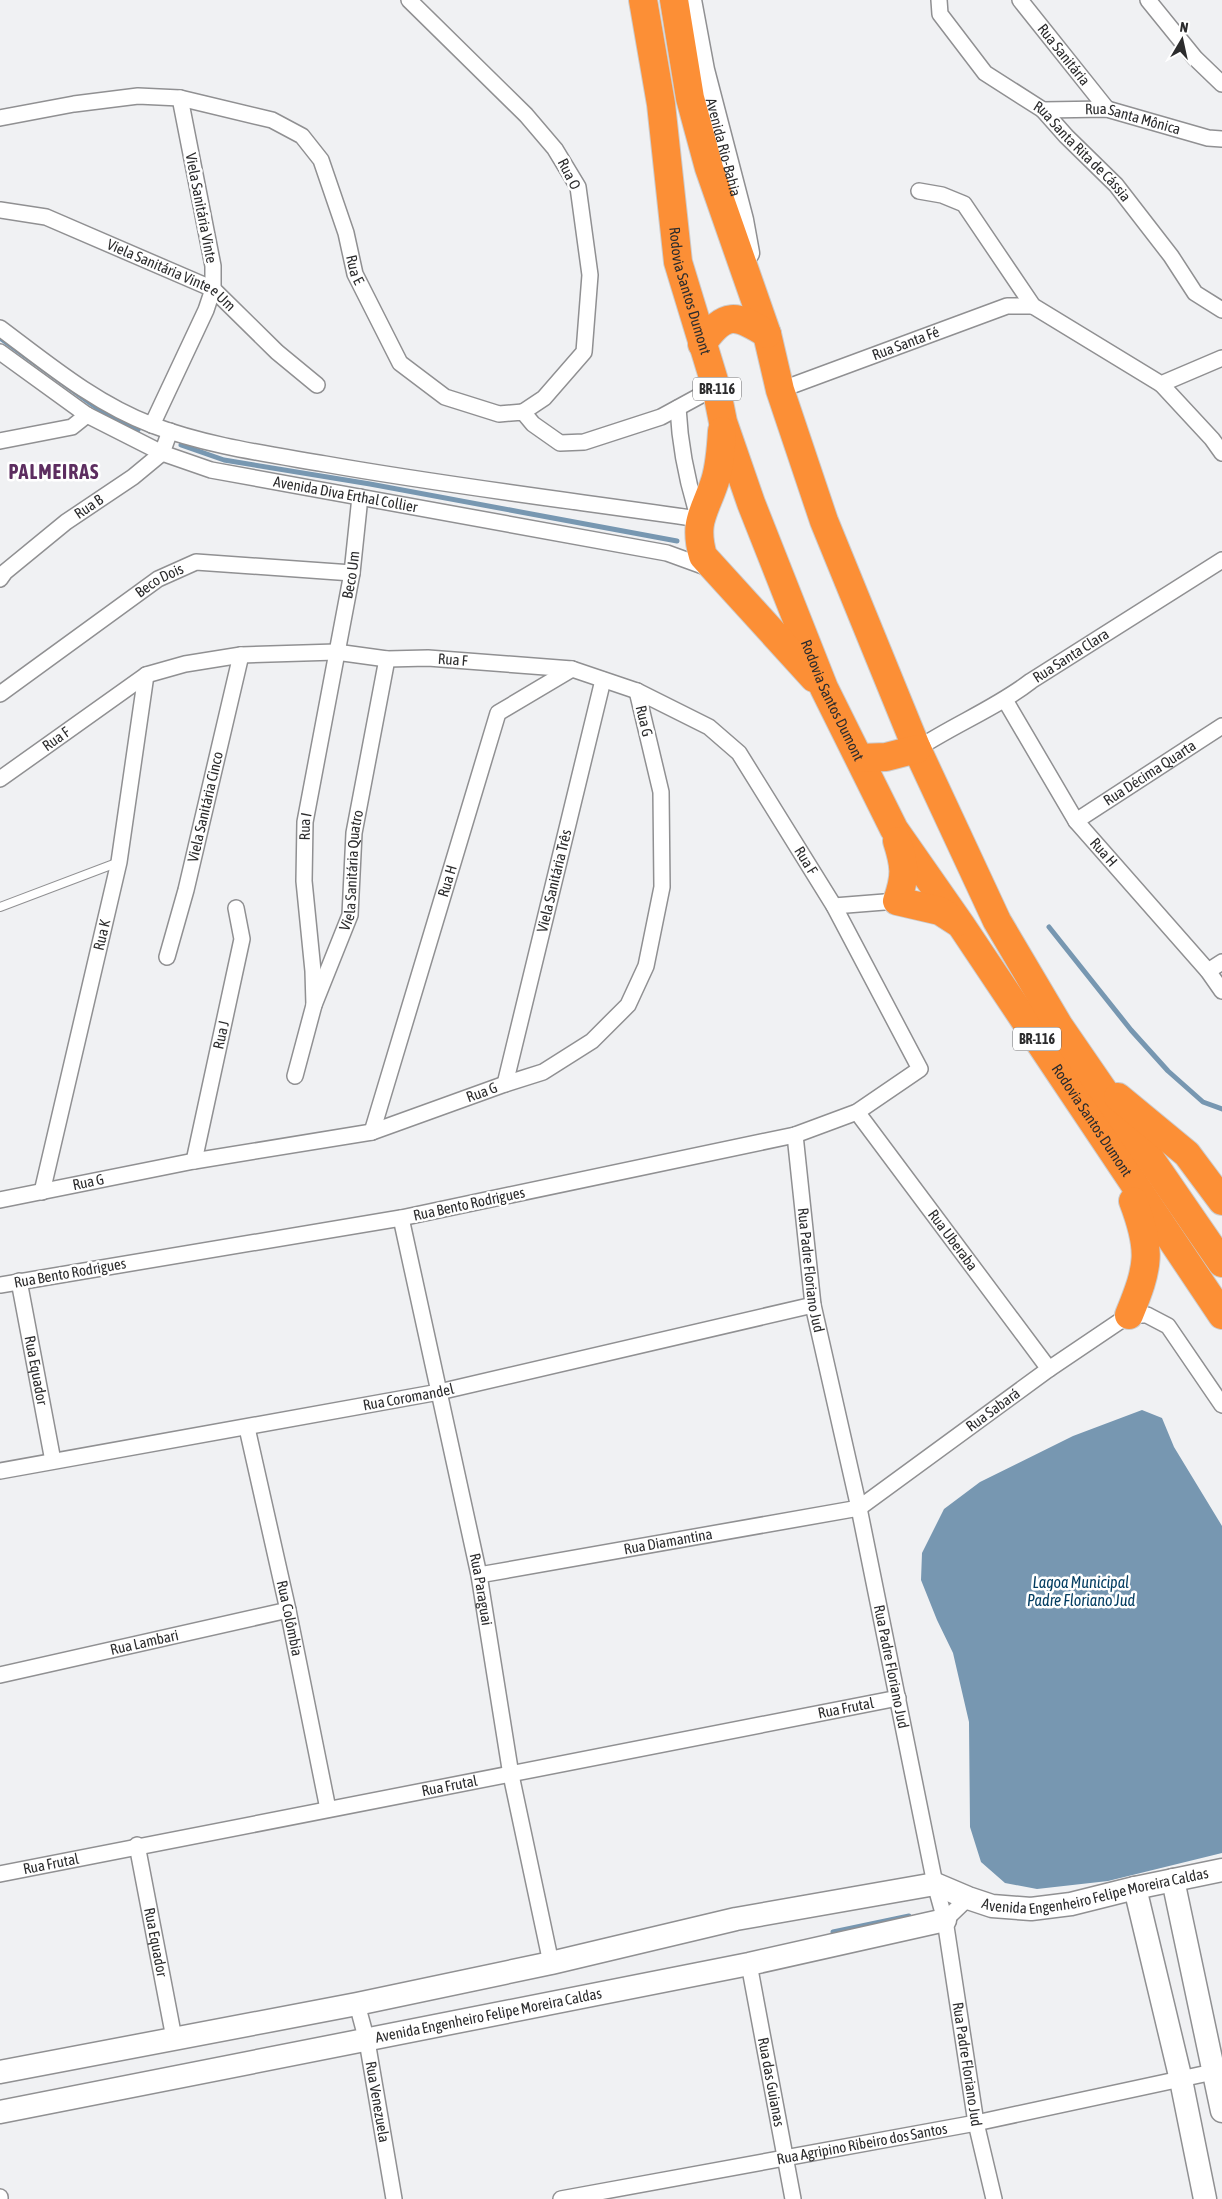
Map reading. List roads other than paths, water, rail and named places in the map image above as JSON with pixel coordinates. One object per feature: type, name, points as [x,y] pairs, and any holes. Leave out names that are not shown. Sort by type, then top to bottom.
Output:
[{"type":"highway","name":"Rodovia Santos Dumont","points":[[643,0],[661,104],[678,262],[716,387],[723,422],[751,504],[824,688],[894,829],[960,924],[1222,1315]]},
{"type":"highway","name":"Rodovia Santos Dumont","points":[[674,0],[690,98],[702,142],[767,334],[780,390],[824,521],[917,748],[997,921],[1058,1026],[1222,1263]]},
{"type":"highway","points":[[702,344],[713,329],[732,318],[746,320],[767,334]]},
{"type":"highway","points":[[723,422],[720,461],[715,481],[699,519],[699,542],[703,556],[824,688]]},
{"type":"highway","points":[[860,758],[886,757],[917,748]]},
{"type":"highway","points":[[894,829],[904,865],[904,885],[897,901],[940,911],[960,924]]},
{"type":"highway","points":[[1092,1076],[1187,1154],[1222,1202]]},
{"type":"highway","points":[[1117,1160],[1144,1230],[1147,1257],[1143,1282],[1129,1315]]},
{"type":"street","name":"Rua O","points":[[409,0],[526,115],[555,149],[578,187],[590,275],[584,352],[544,398],[522,412]]},
{"type":"street","name":"Avenida Rio-Bahia","points":[[690,0],[703,70],[742,220],[754,296]]},
{"type":"street","name":"Rua Santa Rita de Cássia","points":[[939,0],[940,14],[985,73],[1043,110],[1066,136],[1116,185],[1172,256],[1195,293],[1222,310]]},
{"type":"street","name":"Rua Sanitária","points":[[1020,0],[1107,109]]},
{"type":"street","points":[[1148,0],[1195,58],[1222,84]]},
{"type":"street","name":"Rua E","points":[[0,118],[74,104],[138,96],[180,98],[272,120],[302,136],[321,160],[346,233],[355,274],[400,363],[445,397],[499,414],[522,412]]},
{"type":"street","name":"Viela Sanitária Vinte","points":[[152,425],[206,310],[213,289],[213,266],[180,98]]},
{"type":"street","name":"Rua Santa Mônica","points":[[1043,110],[1107,109],[1208,138],[1222,139]]},
{"type":"street","points":[[919,191],[942,194],[964,204],[1033,306],[1161,384],[1212,439],[1222,454]]},
{"type":"street","name":"Viela Sanitária Vinte e Um","points":[[0,210],[46,217],[213,289],[277,352],[317,384]]},
{"type":"street","name":"Rua Santa Fé","points":[[780,390],[1007,306],[1033,306]]},
{"type":"street","name":"Avenida Diva Erthal Collier","points":[[0,328],[99,399],[152,425],[170,431],[230,447],[398,477],[699,519]]},
{"type":"street","name":"Avenida Diva Erthal Collier","points":[[0,352],[87,415],[162,453],[211,470],[667,553],[717,571]]},
{"type":"street","points":[[1161,384],[1222,358]]},
{"type":"street","points":[[522,412],[533,424],[560,442],[584,442],[661,418],[716,387]]},
{"type":"street","points":[[678,408],[680,446],[687,483],[699,519]]},
{"type":"street","points":[[0,441],[72,427],[87,415]]},
{"type":"street","name":"Rua B","points":[[0,579],[66,522],[134,477],[162,453],[170,431]]},
{"type":"street","name":"Beco Um","points":[[336,652],[352,573],[360,497]]},
{"type":"street","name":"Rua Santa Clara","points":[[917,748],[1005,700],[1031,681],[1222,560]]},
{"type":"street","name":"Beco Dois","points":[[0,694],[158,579],[196,562],[352,573]]},
{"type":"street","name":"Rua F","points":[[0,779],[146,675],[185,664],[241,655],[336,652],[387,659],[428,658],[572,668],[637,691],[709,727],[739,753],[834,906],[920,1069]]},
{"type":"street","name":"Rua I","points":[[314,1004],[313,971],[304,881],[305,822],[336,652]]},
{"type":"street","name":"Viela Sanitária Cinco","points":[[167,957],[186,890],[241,655]]},
{"type":"street","name":"Viela Sanitária Quatro","points":[[295,1076],[314,1004],[350,916],[354,833],[387,659]]},
{"type":"street","name":"Rua H","points":[[372,1132],[498,714],[572,668]]},
{"type":"street","name":"Rua K","points":[[42,1192],[120,862],[146,675]]},
{"type":"street","name":"Viela Sanitária Três","points":[[505,1084],[603,680]]},
{"type":"street","name":"Rua G","points":[[0,1200],[194,1161],[372,1132],[543,1072],[592,1041],[628,1005],[646,966],[662,887],[661,792],[637,691]]},
{"type":"street","name":"Rua H","points":[[1005,700],[1076,821],[1208,971],[1222,991]]},
{"type":"street","name":"Rua Décima Quarta","points":[[1076,821],[1222,726]]},
{"type":"street","points":[[834,906],[897,901]]},
{"type":"street","name":"Rua J","points":[[194,1161],[242,939],[236,908]]},
{"type":"street","points":[[1208,971],[1222,962]]},
{"type":"street","name":"Rua Bento Rodrigues","points":[[0,1285],[402,1218],[795,1135],[857,1112],[920,1069]]},
{"type":"street","name":"Rua Uberaba","points":[[857,1112],[1048,1370]]},
{"type":"street","name":"Rua Padre Floriano Jud","points":[[795,1135],[813,1305],[859,1508],[935,1884],[945,1920],[976,2124],[994,2199]]},
{"type":"street","name":"Rua Paraguai","points":[[402,1218],[479,1575],[511,1775],[552,1963]]},
{"type":"street","name":"Rua Equador","points":[[19,1281],[53,1461]]},
{"type":"street","name":"Rua Coromandel","points":[[0,1471],[439,1392],[813,1305]]},
{"type":"street","points":[[1129,1315],[1147,1315],[1168,1326],[1222,1405]]},
{"type":"street","name":"Rua Sabará","points":[[859,1508],[1048,1370],[1129,1315]]},
{"type":"street","name":"Rua Colômbia","points":[[247,1428],[288,1610],[328,1808]]},
{"type":"street","name":"Rua Diamantina","points":[[479,1575],[859,1508]]},
{"type":"street","name":"Rua Lambari","points":[[0,1675],[288,1610]]},
{"type":"street","name":"Rua Frutal","points":[[0,1874],[136,1845],[511,1775],[898,1698]]},
{"type":"street","name":"Rua Equador","points":[[136,1845],[174,2038]]},
{"type":"street","name":"Avenida Engenheiro Felipe Moreira Caldas","points":[[935,1884],[992,1906],[1031,1909],[1071,1904],[1135,1888],[1222,1870]]},
{"type":"street","points":[[1172,1880],[1218,2071],[1222,2111]]},
{"type":"street","points":[[0,2072],[357,2004],[552,1963],[736,1919],[935,1884]]},
{"type":"street","points":[[1135,1888],[1181,2080],[1206,2199]]},
{"type":"street","name":"Avenida Engenheiro Felipe Moreira Caldas","points":[[0,2112],[749,1964],[945,1920],[968,1898]]},
{"type":"street","name":"Rua das Guianas","points":[[749,1964],[793,2199]]},
{"type":"street","name":"Rua Venezuela","points":[[357,2004],[367,2041],[394,2199]]},
{"type":"street","name":"Rua Agripino Ribeiro dos Santos","points":[[561,2199],[593,2196],[976,2124],[1218,2071]]},
{"type":"lane","points":[[0,907],[120,862]]},
{"type":"water","name":"Lagoa Municipal Padre Floriano Jud","points":[[1142,1410],[1162,1418],[1174,1447],[1222,1526],[1222,1853],[1108,1881],[1037,1889],[1005,1883],[981,1862],[970,1827],[969,1722],[953,1653],[921,1580],[922,1553],[944,1509],[980,1482],[1073,1436]]},
{"type":"waterway","points":[[0,338],[104,413],[138,430]]},
{"type":"waterway","points":[[181,445],[224,460],[370,484],[677,541]]},
{"type":"waterway","points":[[1049,927],[1131,1030],[1168,1071],[1203,1102],[1222,1109]]},
{"type":"waterway","points":[[833,1932],[909,1916]]},
{"type":"district","name":"PALMEIRAS","points":[[54,472]]}]
